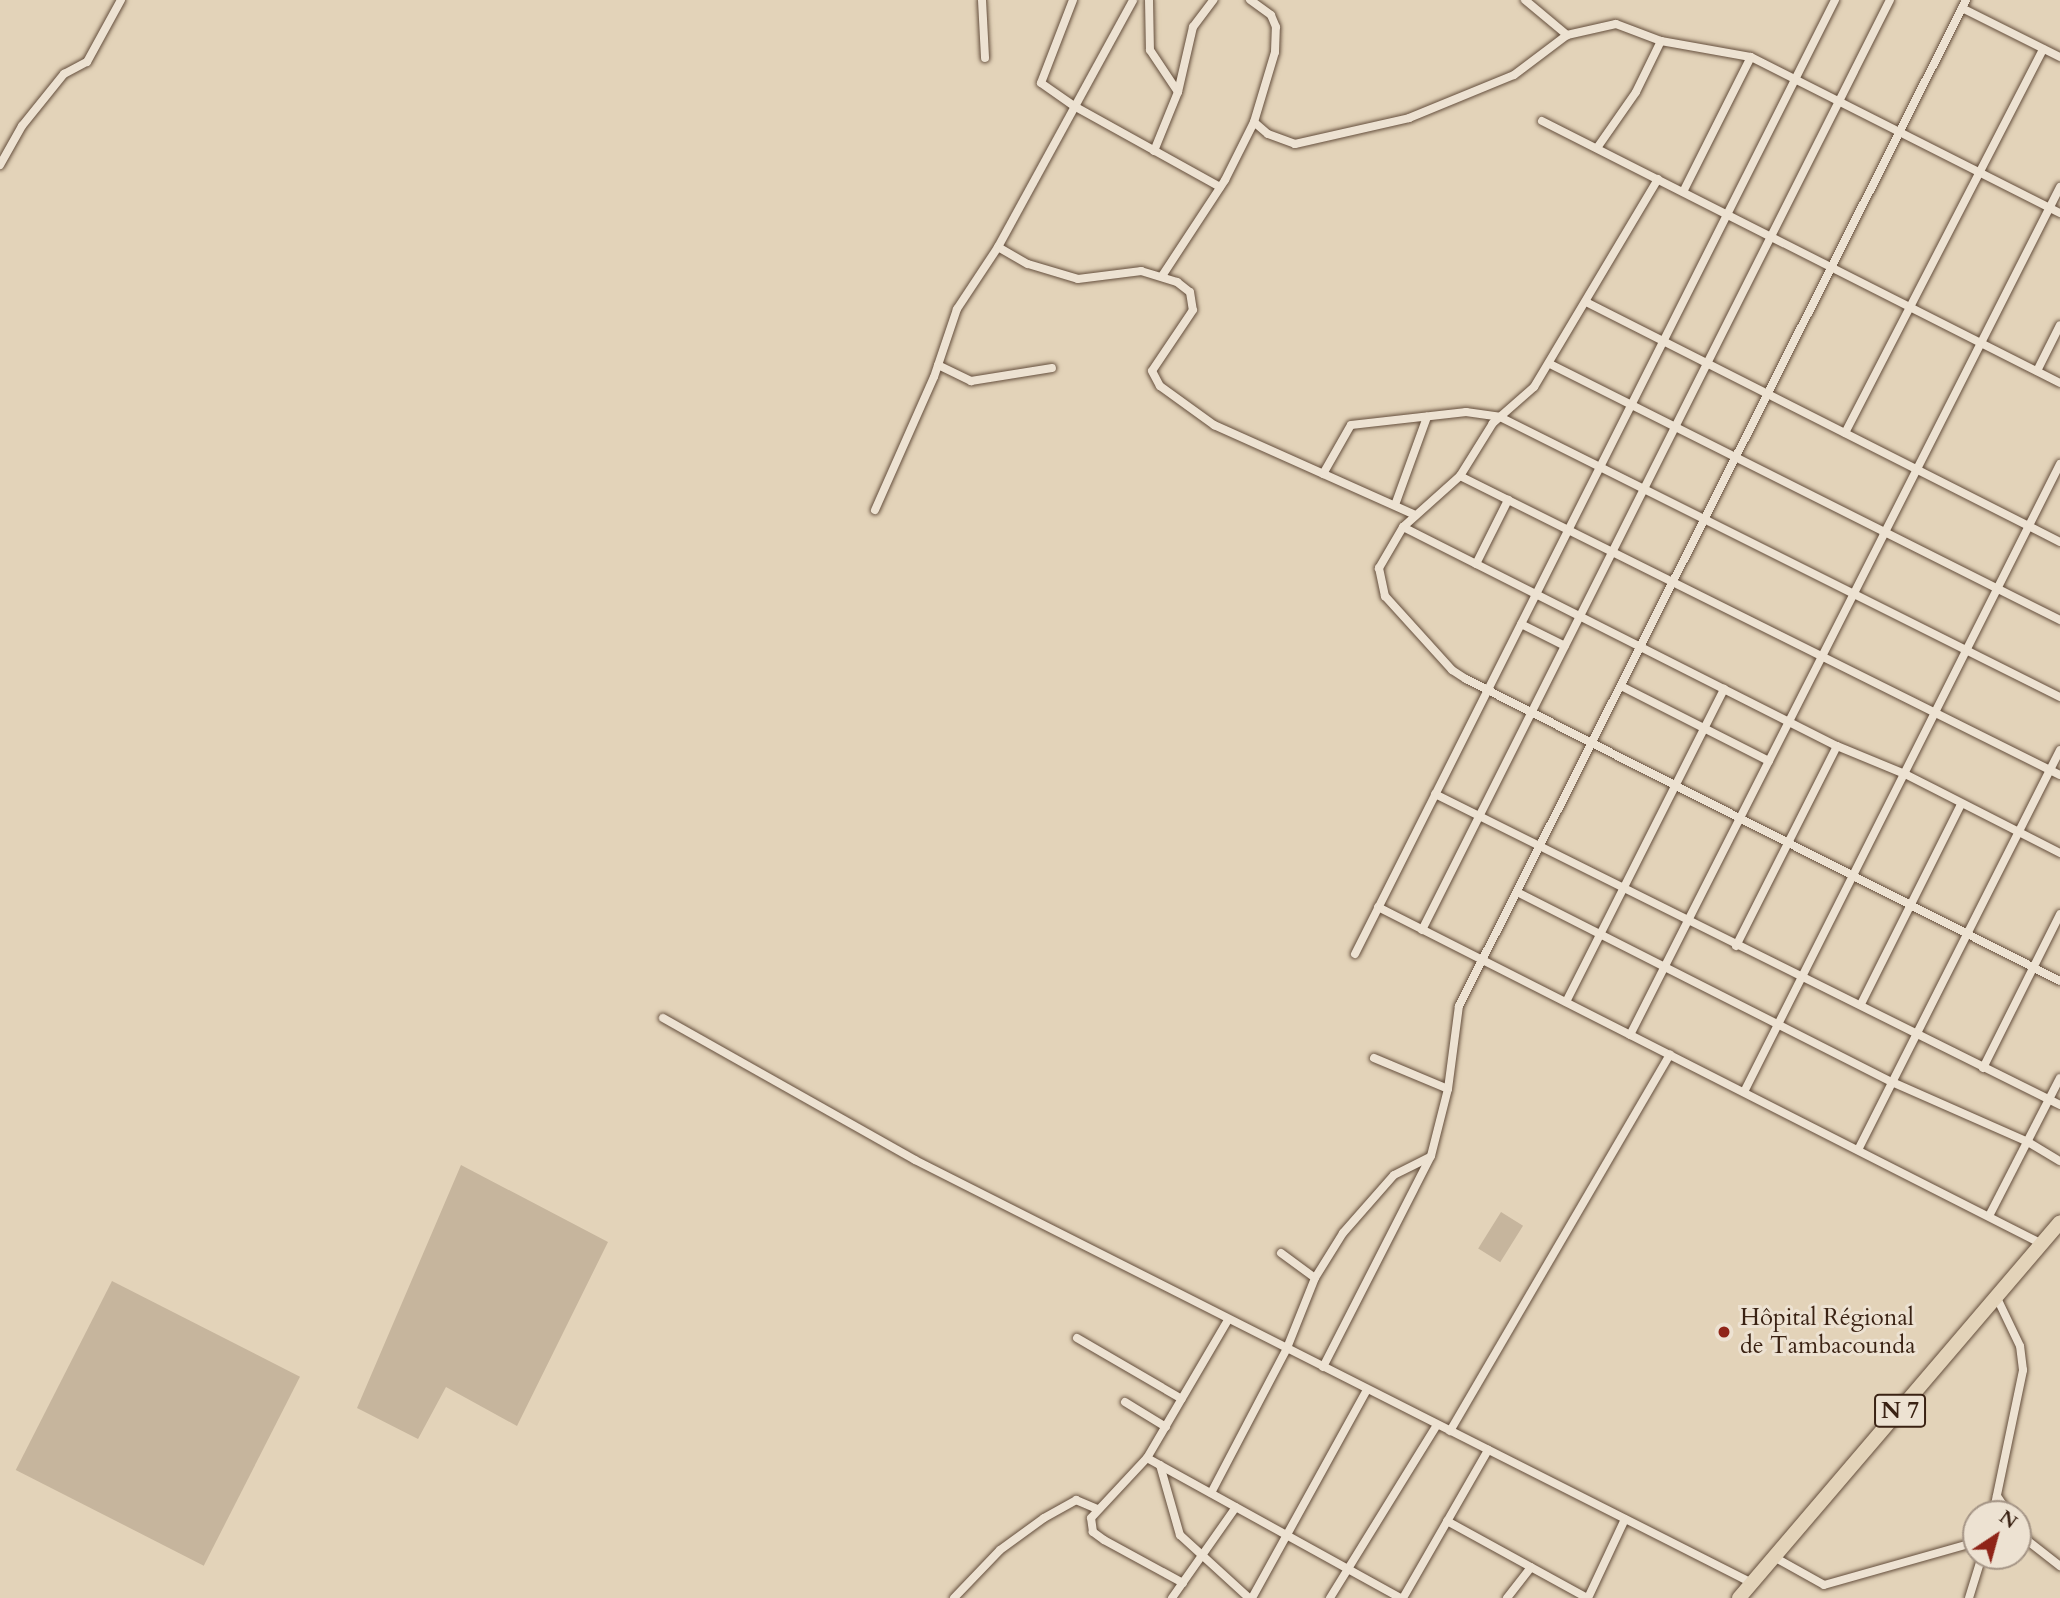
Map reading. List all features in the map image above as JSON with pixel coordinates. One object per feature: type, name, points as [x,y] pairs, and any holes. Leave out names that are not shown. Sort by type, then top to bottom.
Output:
[{"type":"highway","name":"N 7","points":[[1739,1598],[2060,1222]]},
{"type":"street","points":[[0,165],[22,126],[64,74],[87,62],[121,0]]},
{"type":"street","points":[[982,0],[985,58]]},
{"type":"street","points":[[1073,0],[1041,83],[1074,106],[1220,187]]},
{"type":"street","points":[[875,510],[938,365],[957,309],[998,247],[1133,0]]},
{"type":"street","points":[[1149,0],[1150,50],[1178,92]]},
{"type":"street","points":[[1154,150],[1178,92],[1194,27],[1213,0]]},
{"type":"street","points":[[1162,276],[1220,187],[1254,122],[1275,52],[1276,27],[1271,15],[1250,0]]},
{"type":"street","points":[[1525,0],[1567,35]]},
{"type":"street","points":[[1355,954],[1835,0]]},
{"type":"street","points":[[1422,930],[1890,0]]},
{"type":"street","points":[[1323,1367],[1431,1156],[1448,1089],[1460,1006],[1964,4],[2060,57]]},
{"type":"street","points":[[1254,122],[1268,134],[1295,144],[1409,118],[1514,75],[1567,35],[1608,23],[1661,41],[1751,57],[2060,213]]},
{"type":"street","points":[[1597,148],[1636,92],[1661,41]]},
{"type":"street","points":[[1845,433],[2043,49]]},
{"type":"street","points":[[1683,192],[1751,57]]},
{"type":"street","points":[[1542,121],[2060,383]]},
{"type":"street","points":[[1658,179],[1534,387],[1500,417],[1460,476],[1413,514],[1403,527],[1379,568],[1385,596],[1452,670],[1487,691],[2060,981]]},
{"type":"street","points":[[1630,1035],[2060,187]]},
{"type":"street","points":[[998,247],[1028,264],[1078,279],[1121,271],[1162,276],[1190,292],[1194,301],[1152,371],[1160,386],[1206,420],[1413,514]]},
{"type":"street","points":[[1586,302],[2060,542]]},
{"type":"street","points":[[2037,371],[2060,325]]},
{"type":"street","points":[[1550,364],[2060,620]]},
{"type":"street","points":[[938,365],[971,382],[1052,368]]},
{"type":"street","points":[[1323,474],[1351,425],[1466,412],[1500,417],[1965,652],[2060,697]]},
{"type":"street","points":[[1395,505],[1427,417]]},
{"type":"street","points":[[1744,1092],[2060,464]]},
{"type":"street","points":[[1460,476],[1821,659],[2060,775]]},
{"type":"street","points":[[1476,564],[1508,500]]},
{"type":"street","points":[[1403,527],[1837,746],[1905,774],[2060,853]]},
{"type":"street","points":[[1521,624],[1565,646]]},
{"type":"street","points":[[1621,686],[1769,761]]},
{"type":"street","points":[[1566,1002],[1724,689]]},
{"type":"street","points":[[1736,946],[1837,746]]},
{"type":"street","points":[[1858,1150],[2060,750]]},
{"type":"street","points":[[1435,794],[2060,1105]]},
{"type":"street","points":[[1861,1004],[1961,804]]},
{"type":"street","points":[[1517,892],[1892,1082],[2028,1142],[2060,1161]]},
{"type":"street","points":[[1378,907],[2042,1244]]},
{"type":"street","points":[[1983,1068],[2060,914]]},
{"type":"street","points":[[663,1018],[915,1160],[1752,1583]]},
{"type":"street","points":[[1450,1431],[1670,1055]]},
{"type":"street","points":[[1374,1058],[1448,1089]]},
{"type":"street","points":[[1989,1216],[2060,1077]]},
{"type":"street","points":[[1211,1493],[1287,1348],[1315,1278],[1343,1233],[1394,1175],[1431,1156]]},
{"type":"street","points":[[1281,1253],[1315,1278]]},
{"type":"street","points":[[1996,1500],[2023,1370],[2020,1346],[1997,1298]]},
{"type":"street","points":[[1183,1583],[1093,1532],[1090,1518],[1147,1458],[1228,1320]]},
{"type":"street","points":[[1077,1338],[1182,1399]]},
{"type":"street","points":[[1160,1465],[1180,1535],[1251,1598],[1367,1390]]},
{"type":"street","points":[[1125,1402],[1166,1427]]},
{"type":"street","points":[[1330,1598],[1437,1425]]},
{"type":"street","points":[[1147,1458],[1402,1598],[1488,1450]]},
{"type":"street","points":[[1997,1496],[2000,1500]]},
{"type":"street","points":[[954,1598],[1000,1550],[1044,1518],[1076,1500],[1097,1509]]},
{"type":"street","points":[[1172,1598],[1236,1507]]},
{"type":"street","points":[[1447,1521],[1587,1598],[1625,1519]]},
{"type":"street","points":[[1774,1557],[1824,1586],[1962,1546]]},
{"type":"street","points":[[2032,1547],[2060,1566]]},
{"type":"street","points":[[1507,1598],[1531,1567]]},
{"type":"street","points":[[1969,1598],[1978,1570]]},
{"type":"shaded area","points":[[461,1165],[608,1242],[517,1426],[446,1387],[418,1439],[357,1408]]},
{"type":"shaded area","points":[[1501,1212],[1523,1226],[1500,1262],[1478,1248]]},
{"type":"shaded area","points":[[112,1281],[300,1377],[204,1566],[16,1470]]},
{"type":"place","name":"Hôpital Régional de Tambacounda","points":[[1724,1332]]}]
